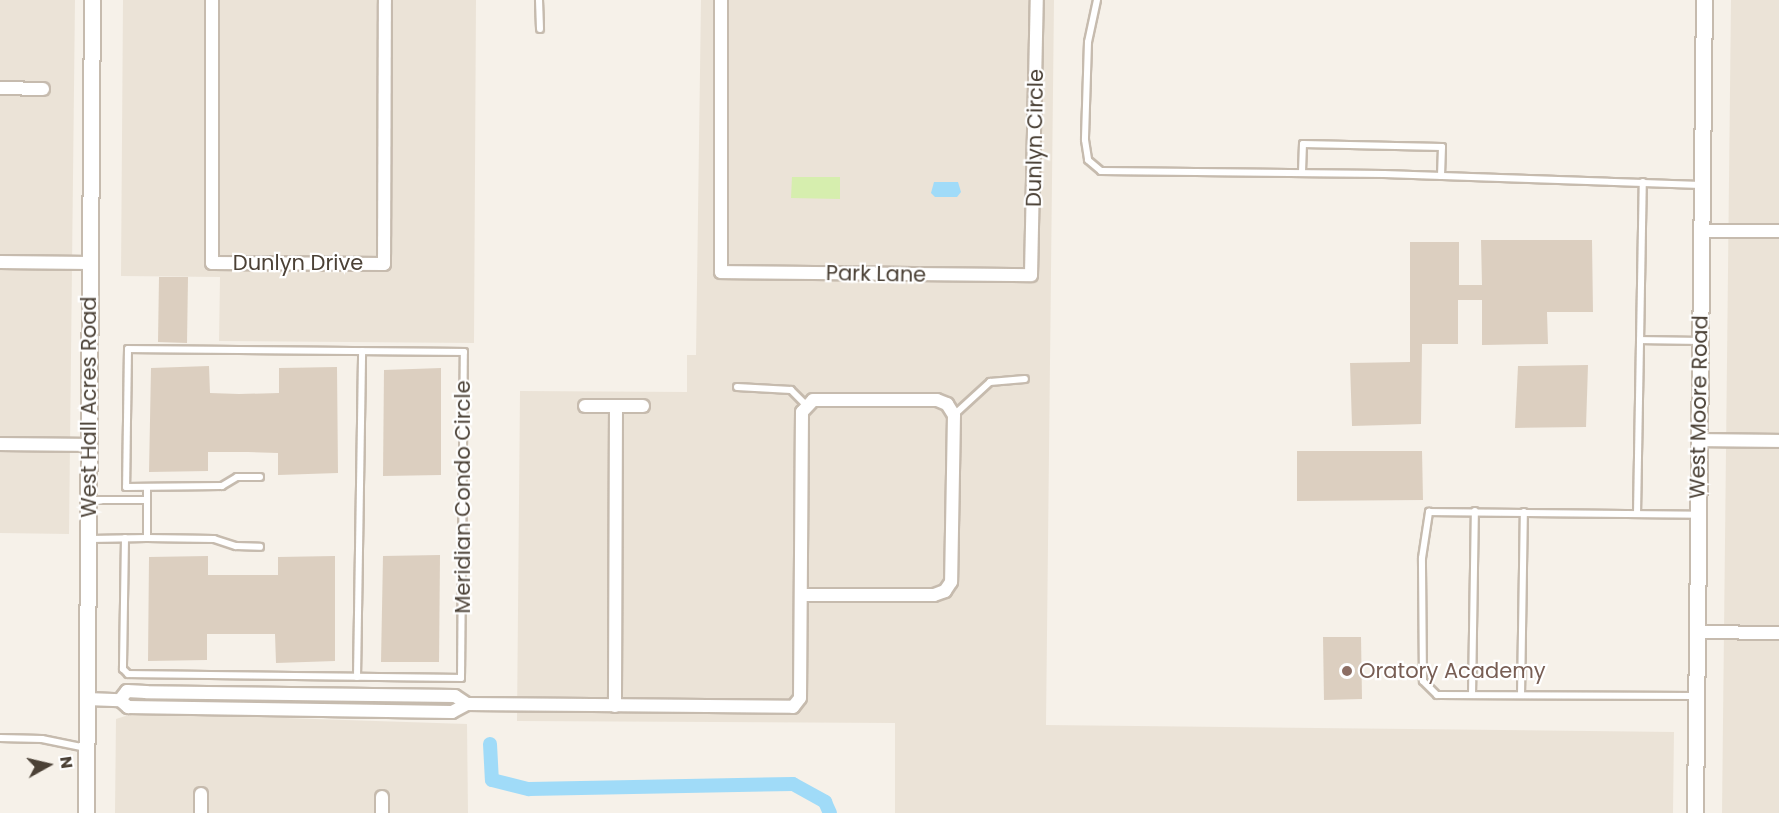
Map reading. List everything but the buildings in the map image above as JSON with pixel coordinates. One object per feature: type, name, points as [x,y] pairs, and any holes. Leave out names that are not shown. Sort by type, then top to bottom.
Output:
[{"type":"street","name":"West Hall Acres Road","points":[[86,813],[93,0]]},
{"type":"street","name":"Dunlyn Drive","points":[[212,0],[212,263],[384,264],[385,0]]},
{"type":"street","name":"Park Lane","points":[[721,0],[721,272],[1031,275]]},
{"type":"street","name":"Dunlyn Circle","points":[[1031,275],[1037,0]]},
{"type":"street","name":"West Moore Road","points":[[1695,813],[1704,0]]},
{"type":"street","points":[[0,88],[43,89]]},
{"type":"street","points":[[1701,231],[1779,231]]},
{"type":"street","points":[[0,262],[90,263]]},
{"type":"street","points":[[87,699],[120,700],[128,707],[453,712],[467,704],[793,707],[800,698],[802,412],[813,400],[937,400],[947,404],[954,415],[951,582],[945,591],[934,595],[801,595]]},
{"type":"street","points":[[585,405],[643,406]]},
{"type":"street","points":[[615,706],[616,406]]},
{"type":"street","points":[[1699,440],[1779,441]]},
{"type":"street","points":[[0,444],[89,445]]},
{"type":"street","points":[[1697,632],[1779,633]]},
{"type":"street","points":[[120,700],[127,692],[146,692],[455,696],[467,704]]},
{"type":"street","points":[[146,692],[146,707]]},
{"type":"street","points":[[281,708],[282,694]]},
{"type":"street","points":[[201,794],[201,813]]},
{"type":"street","points":[[382,797],[382,813]]},
{"type":"lane","points":[[539,0],[540,29]]},
{"type":"lane","points":[[1097,0],[1088,42],[1088,160],[1101,171],[1302,172],[1702,185]]},
{"type":"lane","points":[[1302,172],[1303,144],[1430,146],[1442,147],[1441,176]]},
{"type":"lane","points":[[1637,514],[1643,182]]},
{"type":"lane","points":[[1640,340],[1700,341]]},
{"type":"lane","name":"Meridian Condo Circle","points":[[125,538],[123,669],[128,674],[461,678],[464,352],[128,349],[126,487],[147,488]]},
{"type":"lane","points":[[357,677],[362,351]]},
{"type":"lane","points":[[954,415],[990,382],[1025,379]]},
{"type":"lane","points":[[737,387],[791,390],[806,405]]},
{"type":"lane","points":[[147,538],[147,488],[222,486],[237,477],[260,477]]},
{"type":"lane","points":[[88,500],[147,500]]},
{"type":"lane","points":[[1472,695],[1475,511]]},
{"type":"lane","points":[[1696,696],[1437,695],[1423,681],[1422,558],[1429,512],[1698,515]]},
{"type":"lane","points":[[1521,695],[1524,512]]},
{"type":"lane","points":[[88,539],[214,539],[236,546],[260,547]]},
{"type":"lane","points":[[0,738],[42,740],[86,748]]},
{"type":"shaded area","points":[[0,0],[75,0],[69,534],[0,533]]},
{"type":"shaded area","points":[[123,0],[476,0],[474,343],[219,341],[220,277],[121,276]]},
{"type":"shaded area","points":[[701,0],[1054,0],[1046,725],[1674,732],[1673,813],[895,813],[895,723],[517,721],[520,391],[687,392],[687,355],[696,355]]},
{"type":"shaded area","points":[[1731,0],[1779,0],[1779,813],[1722,813]]},
{"type":"shaded area","points":[[135,713],[467,724],[468,813],[115,813],[116,719]]},
{"type":"green space","points":[[792,177],[840,177],[840,199],[791,198]]},
{"type":"water","points":[[934,182],[958,182],[961,192],[957,197],[935,197],[931,193]]},
{"type":"waterway","points":[[490,744],[492,780],[529,789],[793,784],[825,802],[830,813]]},
{"type":"place","name":"Oratory Academy","points":[[1347,671]]}]
